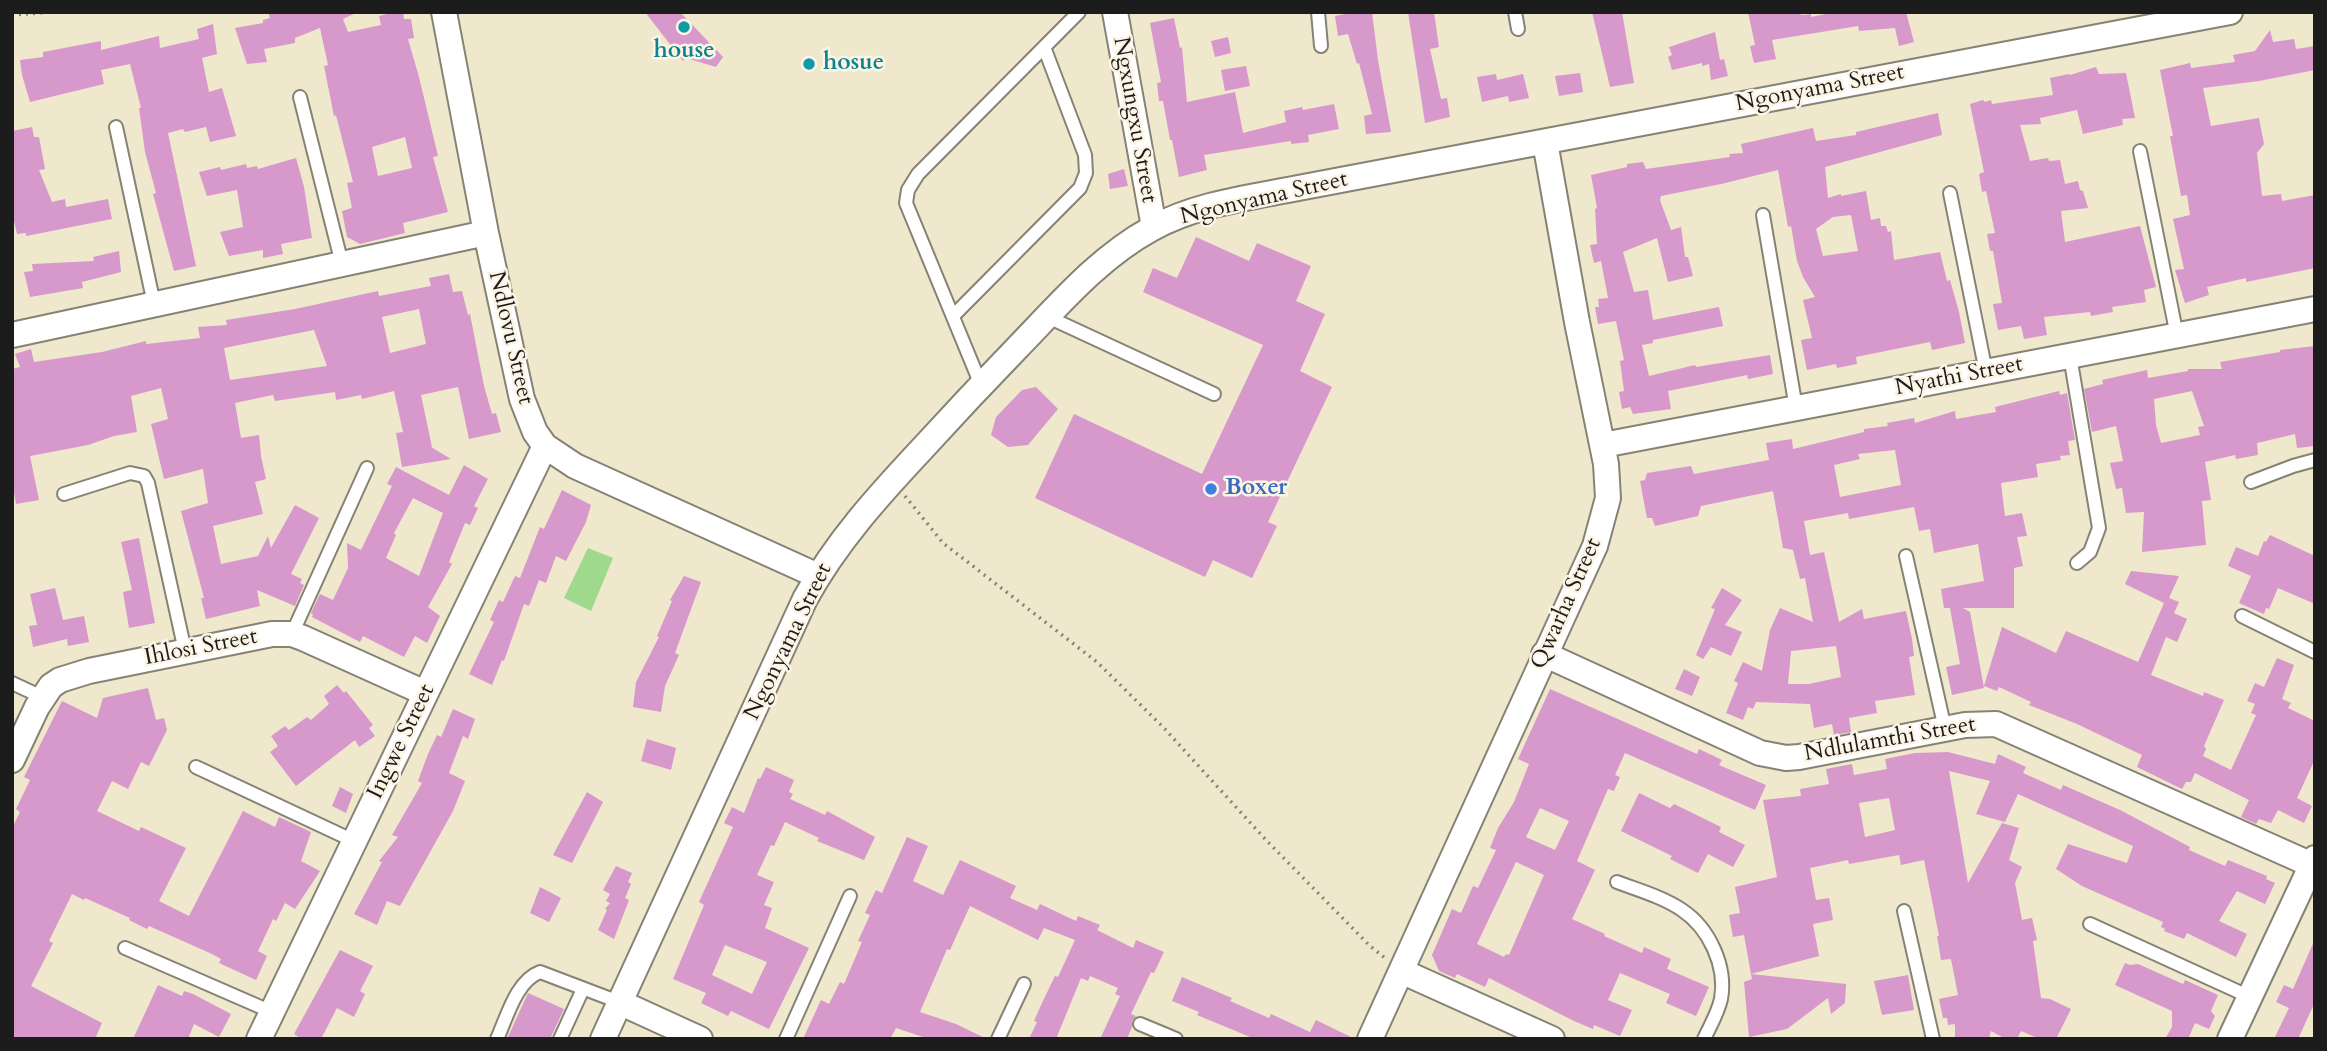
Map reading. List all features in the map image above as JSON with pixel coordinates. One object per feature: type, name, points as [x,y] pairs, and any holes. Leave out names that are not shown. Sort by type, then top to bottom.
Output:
[{"type":"street","name":"Ndlovu Street","points":[[444,12],[486,233],[522,399],[545,446],[575,466],[818,576]]},
{"type":"street","name":"Ngxungxu Street","points":[[1115,12],[1154,227]]},
{"type":"street","name":"Ngonyama Street","points":[[603,1039],[805,598],[835,550],[891,482],[981,385],[1109,258],[1133,239],[1154,227],[1226,203],[2230,12]]},
{"type":"street","name":"Qwarha Street","points":[[1370,1039],[1595,546],[1603,522],[1608,485],[1603,445],[1579,334],[1545,142]]},
{"type":"street","points":[[12,335],[486,233]]},
{"type":"street","name":"Nyathi Street","points":[[1603,445],[2315,309]]},
{"type":"street","name":"Ingwe Street","points":[[259,1039],[545,446]]},
{"type":"street","name":"Ihlosi Street","points":[[12,760],[43,697],[51,687],[71,676],[272,634],[292,634],[425,693]]},
{"type":"street","name":"Ndlulamthi Street","points":[[1544,654],[1760,753],[1772,756],[1799,757],[1982,723],[2008,728],[2313,861]]},
{"type":"street","points":[[2230,1039],[2313,861]]},
{"type":"street","points":[[1401,971],[1552,1039]]},
{"type":"street","points":[[619,1002],[700,1039]]},
{"type":"lane","points":[[981,385],[906,203],[908,190],[918,174],[1079,12]]},
{"type":"lane","points":[[1318,12],[1321,46]]},
{"type":"lane","points":[[1515,12],[1518,29]]},
{"type":"lane","points":[[953,316],[1080,188],[1086,173],[1085,155],[1044,47]]},
{"type":"lane","points":[[300,97],[342,264]]},
{"type":"lane","points":[[116,127],[154,304]]},
{"type":"lane","points":[[2140,151],[2177,336]]},
{"type":"lane","points":[[1950,193],[1986,372]]},
{"type":"lane","points":[[1763,215],[1796,408]]},
{"type":"lane","points":[[1048,317],[1214,394]]},
{"type":"lane","points":[[2070,356],[2099,528],[2090,552],[2077,563]]},
{"type":"lane","points":[[2251,482],[2315,460]]},
{"type":"lane","points":[[292,634],[367,468]]},
{"type":"lane","points":[[64,494],[130,473],[144,476],[148,483],[185,651]]},
{"type":"lane","points":[[1906,556],[1945,729]]},
{"type":"lane","points":[[2242,616],[2315,652]]},
{"type":"lane","points":[[12,683],[43,697]]},
{"type":"lane","points":[[196,767],[354,841]]},
{"type":"lane","points":[[1618,881],[1679,908],[1693,918],[1706,934],[1721,968],[1722,988],[1718,1009],[1704,1039]]},
{"type":"lane","points":[[786,1039],[850,896]]},
{"type":"lane","points":[[1905,911],[1933,1039]]},
{"type":"lane","points":[[2090,924],[2250,997]]},
{"type":"lane","points":[[125,948],[272,1012]]},
{"type":"lane","points":[[496,1039],[520,988],[530,975],[540,972],[619,1002]]},
{"type":"lane","points":[[998,1039],[1024,984]]},
{"type":"lane","points":[[560,1039],[583,989]]},
{"type":"lane","points":[[1140,1024],[1176,1039]]},
{"type":"path","points":[[12,15],[51,12]]},
{"type":"path","points":[[891,482],[943,543],[1097,662],[1163,727],[1266,840],[1370,946],[1401,971]]},
{"type":"green space","points":[[588,548],[613,558],[591,611],[564,598]]},
{"type":"building","points":[[268,12],[358,12],[343,19],[348,32],[381,25],[379,16],[395,12],[403,12],[404,19],[411,19],[414,38],[408,39],[438,156],[433,157],[448,212],[403,223],[405,233],[360,244],[347,237],[342,211],[352,208],[347,183],[353,182],[336,115],[334,116],[320,28],[295,38],[295,43],[264,49],[267,62],[247,64],[235,28],[263,23],[263,20],[270,18]],"holes":[[[405,137],[412,168],[378,176],[372,147]]]},
{"type":"building","points":[[645,12],[680,12],[723,57],[716,67],[686,58],[683,61]]},
{"type":"building","points":[[1372,12],[1391,132],[1366,134],[1364,116],[1372,114],[1359,63],[1357,64],[1348,34],[1338,36],[1335,16]]},
{"type":"building","points":[[1408,12],[1434,12],[1439,47],[1430,49],[1441,99],[1447,98],[1450,117],[1425,123]]},
{"type":"building","points":[[1592,12],[1622,12],[1634,83],[1610,87]]},
{"type":"building","points":[[1748,12],[1800,12],[1801,15],[1811,14],[1811,17],[1835,12],[1906,12],[1914,42],[1899,46],[1895,28],[1859,31],[1858,26],[1772,40],[1776,59],[1754,63],[1750,46],[1755,45]]},
{"type":"building","points":[[1174,18],[1180,48],[1182,47],[1187,102],[1235,92],[1243,133],[1286,122],[1284,111],[1334,104],[1339,129],[1308,135],[1309,142],[1291,144],[1291,141],[1204,155],[1207,170],[1179,177],[1163,101],[1159,101],[1157,83],[1161,82],[1150,23]]},
{"type":"building","points":[[213,24],[217,54],[202,58],[209,92],[222,88],[236,136],[210,142],[206,127],[168,133],[196,266],[174,271],[153,194],[156,193],[145,152],[141,108],[130,64],[101,70],[104,84],[30,102],[20,60],[43,57],[43,52],[101,41],[101,50],[159,36],[160,48],[199,39],[197,29]]},
{"type":"building","points":[[2270,30],[2273,42],[2294,39],[2296,49],[2315,46],[2315,70],[2203,88],[2211,126],[2259,118],[2264,144],[2257,153],[2262,196],[2281,194],[2282,201],[2315,195],[2315,268],[2246,282],[2246,278],[2207,287],[2209,295],[2185,303],[2175,270],[2184,269],[2173,219],[2190,215],[2187,195],[2181,196],[2160,70],[2190,63],[2191,68],[2235,62],[2233,55],[2255,51]]},
{"type":"building","points":[[1715,32],[1720,60],[1724,59],[1728,76],[1711,80],[1709,64],[1702,66],[1702,63],[1672,70],[1668,57],[1672,55],[1669,47]]},
{"type":"building","points":[[1228,37],[1231,53],[1215,57],[1211,41]]},
{"type":"building","points":[[1246,66],[1250,86],[1225,91],[1221,70]]},
{"type":"building","points":[[2096,67],[2099,74],[2126,73],[2135,118],[2122,119],[2123,125],[2083,134],[2077,110],[2040,118],[2041,124],[2020,125],[2030,161],[2048,158],[2049,161],[2060,160],[2065,184],[2078,181],[2080,190],[2083,191],[2088,208],[2061,211],[2065,242],[2140,226],[2156,287],[2144,290],[2146,302],[2112,307],[2113,312],[2091,316],[2090,312],[2044,317],[2047,335],[2024,339],[2021,326],[1998,330],[1993,304],[2002,303],[1993,251],[1990,251],[1987,234],[1995,233],[1986,191],[1982,192],[1979,174],[1984,172],[1970,104],[1983,100],[1991,100],[1992,104],[2053,95],[2050,78]]},
{"type":"building","points":[[1580,73],[1583,92],[1559,96],[1555,76]]},
{"type":"building","points":[[1496,74],[1497,80],[1523,74],[1529,98],[1509,102],[1508,96],[1482,102],[1477,77]]},
{"type":"building","points":[[1938,113],[1942,135],[1825,167],[1828,198],[1866,191],[1871,220],[1880,218],[1881,226],[1886,226],[1888,232],[1891,231],[1894,260],[1940,252],[1959,312],[1965,343],[1932,350],[1930,342],[1856,357],[1857,364],[1837,368],[1836,364],[1807,370],[1801,340],[1812,338],[1803,300],[1815,297],[1797,261],[1778,170],[1661,196],[1671,230],[1681,227],[1685,257],[1688,257],[1693,276],[1668,282],[1657,238],[1623,252],[1634,292],[1648,290],[1653,320],[1719,307],[1723,326],[1653,340],[1653,343],[1642,345],[1649,376],[1695,365],[1696,367],[1770,355],[1773,374],[1748,379],[1747,375],[1668,391],[1671,409],[1633,414],[1630,407],[1622,409],[1619,392],[1624,391],[1620,361],[1624,360],[1616,321],[1598,324],[1595,307],[1599,307],[1598,299],[1608,298],[1601,261],[1594,263],[1590,245],[1597,244],[1597,208],[1591,175],[1627,167],[1627,164],[1643,162],[1646,169],[1730,157],[1729,154],[1743,153],[1741,144],[1813,128],[1816,141],[1856,135],[1856,132]],"holes":[[[1851,215],[1858,251],[1823,256],[1816,229],[1833,217]]]},
{"type":"building","points":[[32,127],[34,137],[39,137],[45,169],[39,170],[52,202],[65,199],[66,207],[108,199],[112,219],[26,236],[26,233],[17,234],[12,212],[12,131]]},
{"type":"building","points":[[296,158],[304,187],[312,238],[281,244],[283,254],[263,258],[263,250],[229,256],[220,232],[243,227],[237,190],[207,196],[199,172],[246,164],[247,168],[257,166],[258,169]]},
{"type":"building","points":[[1124,169],[1128,186],[1110,189],[1108,174]]},
{"type":"building","points":[[1196,237],[1249,261],[1257,243],[1311,266],[1296,301],[1325,314],[1300,371],[1332,387],[1268,522],[1277,526],[1252,578],[1213,560],[1205,577],[1035,498],[1074,414],[1202,474],[1263,345],[1143,292],[1153,268],[1177,278]]},
{"type":"building","points":[[119,251],[121,272],[82,282],[83,288],[30,297],[24,272],[33,271],[32,264],[94,261],[93,257]]},
{"type":"building","points":[[449,274],[453,292],[462,291],[468,315],[470,314],[484,386],[492,414],[496,413],[501,432],[469,439],[458,387],[421,395],[431,447],[451,459],[402,467],[396,433],[403,432],[394,391],[362,399],[361,395],[336,400],[335,392],[275,401],[273,395],[235,403],[241,438],[259,435],[266,479],[255,482],[263,514],[213,526],[221,564],[258,556],[268,536],[271,548],[295,505],[319,518],[291,574],[302,579],[300,583],[304,585],[295,606],[257,590],[260,606],[206,619],[201,598],[204,598],[181,511],[208,503],[203,469],[164,479],[151,424],[168,419],[161,388],[131,396],[137,432],[30,456],[39,500],[16,504],[12,480],[12,369],[20,367],[15,354],[31,349],[34,362],[102,352],[146,341],[146,344],[200,338],[198,327],[227,325],[226,320],[295,309],[378,291],[379,296],[431,286],[429,278]],"holes":[[[419,309],[426,344],[390,353],[382,317]],[[314,330],[327,366],[230,380],[224,348]]]},
{"type":"building","points":[[2315,346],[2315,446],[2297,448],[2295,434],[2257,443],[2258,455],[2236,459],[2235,455],[2205,462],[2211,500],[2202,501],[2206,545],[2142,552],[2144,512],[2126,513],[2122,488],[2116,489],[2110,463],[2123,461],[2116,426],[2092,432],[2084,389],[2103,384],[2102,380],[2147,370],[2148,378],[2188,369],[2222,369],[2220,362]],"holes":[[[2192,391],[2204,426],[2198,427],[2200,435],[2161,443],[2156,425],[2154,399]]]},
{"type":"building","points":[[1036,387],[1058,409],[1028,445],[1008,447],[991,435],[996,417],[1022,390]]},
{"type":"building","points":[[2059,391],[2060,395],[2067,393],[2075,440],[2068,441],[2070,455],[2060,456],[2061,460],[2036,464],[2038,477],[2001,483],[2005,516],[2022,513],[2027,536],[2017,537],[2023,566],[2014,568],[2014,608],[1963,608],[1970,612],[1984,688],[1952,695],[1946,667],[1960,664],[1950,608],[1944,608],[1941,589],[1984,581],[1978,544],[1934,553],[1930,529],[1919,531],[1914,507],[1849,519],[1848,513],[1804,521],[1810,555],[1824,552],[1839,622],[1862,609],[1864,619],[1906,611],[1914,656],[1909,657],[1915,695],[1875,701],[1877,713],[1849,718],[1851,732],[1834,735],[1832,724],[1814,728],[1810,704],[1756,702],[1753,709],[1748,707],[1743,720],[1726,713],[1738,683],[1734,681],[1743,662],[1762,671],[1770,630],[1780,608],[1813,622],[1805,578],[1800,579],[1793,550],[1783,548],[1773,491],[1701,506],[1698,516],[1655,526],[1652,518],[1647,518],[1640,481],[1645,480],[1647,473],[1691,466],[1694,474],[1769,460],[1766,443],[1792,439],[1793,449],[1864,432],[1864,429],[1888,426],[1887,423],[1914,418],[1915,423],[1955,411],[1956,419],[1996,412],[1995,407]],"holes":[[[1895,450],[1901,485],[1840,497],[1834,465],[1860,459],[1858,454]],[[1836,646],[1841,677],[1809,684],[1788,684],[1791,651]]]},
{"type":"building","points":[[464,465],[488,479],[474,506],[478,508],[470,525],[465,523],[449,562],[452,564],[428,607],[440,616],[427,643],[415,636],[404,657],[363,636],[360,642],[312,617],[311,613],[320,594],[333,600],[348,568],[347,543],[361,550],[392,486],[387,484],[396,467],[449,495]],"holes":[[[413,498],[443,513],[419,576],[386,558],[396,535],[394,533]]]},
{"type":"building","points":[[562,490],[591,505],[586,522],[566,561],[556,556],[546,583],[539,580],[529,606],[524,604],[504,661],[502,660],[492,685],[469,674],[494,622],[490,620],[499,600],[503,602],[515,576],[520,578],[540,527],[544,529]]},
{"type":"building","points":[[2270,535],[2315,556],[2315,604],[2278,588],[2264,614],[2239,603],[2251,576],[2228,566],[2236,547],[2258,556],[2264,541],[2266,542]]},
{"type":"building","points":[[139,538],[155,623],[129,628],[123,592],[132,590],[121,542]]},
{"type":"building","points":[[2131,571],[2179,576],[2169,598],[2179,602],[2174,613],[2187,619],[2177,642],[2166,637],[2151,675],[2203,696],[2204,692],[2224,700],[2204,746],[2206,749],[2203,756],[2231,770],[2256,715],[2251,713],[2255,704],[2247,701],[2255,683],[2264,687],[2277,658],[2294,665],[2282,699],[2291,703],[2288,708],[2315,721],[2315,759],[2297,798],[2312,806],[2304,823],[2278,810],[2271,823],[2259,819],[2256,824],[2241,817],[2249,800],[2195,773],[2191,782],[2186,782],[2182,789],[2137,767],[2142,755],[2029,705],[2031,702],[1999,687],[1997,691],[1984,686],[2002,627],[2056,653],[2066,631],[2138,662],[2164,603],[2125,584]]},
{"type":"building","points":[[684,576],[701,582],[675,653],[679,655],[665,686],[661,712],[633,707],[636,682],[659,637],[657,636],[672,601],[670,600]]},
{"type":"building","points":[[55,588],[63,620],[84,616],[89,642],[68,646],[67,639],[33,647],[29,626],[37,625],[30,594]]},
{"type":"building","points":[[1722,588],[1742,600],[1725,625],[1742,632],[1731,656],[1711,647],[1703,659],[1696,655],[1715,609],[1711,608]]},
{"type":"building","points":[[1684,669],[1700,677],[1692,696],[1675,689]]},
{"type":"building","points":[[337,685],[344,693],[346,691],[373,725],[369,728],[375,736],[359,747],[355,740],[296,786],[270,752],[278,746],[271,736],[285,726],[289,730],[307,717],[311,720],[329,704],[324,696]]},
{"type":"building","points":[[148,688],[156,720],[164,718],[167,730],[149,766],[141,762],[128,789],[112,781],[97,811],[139,831],[141,827],[186,848],[159,901],[189,916],[243,811],[275,827],[279,817],[311,832],[301,861],[320,871],[295,909],[285,903],[276,921],[273,919],[258,951],[267,956],[256,980],[219,963],[221,959],[212,954],[149,926],[147,929],[129,920],[130,918],[72,894],[49,941],[53,943],[31,986],[102,1023],[95,1039],[12,1039],[12,828],[20,812],[16,809],[30,780],[24,777],[62,701],[97,718],[103,698]]},
{"type":"building","points":[[1550,689],[1697,754],[1699,749],[1722,760],[1719,765],[1766,785],[1755,810],[1625,753],[1615,775],[1620,777],[1614,791],[1608,789],[1577,861],[1595,870],[1572,919],[1642,953],[1644,947],[1671,959],[1667,969],[1709,987],[1696,1016],[1666,1003],[1670,994],[1620,973],[1608,1000],[1632,1010],[1620,1036],[1594,1025],[1593,1029],[1574,1021],[1489,978],[1485,987],[1457,974],[1455,978],[1439,971],[1432,955],[1452,909],[1461,913],[1473,886],[1478,888],[1496,850],[1490,848],[1498,828],[1514,802],[1529,764],[1518,759]],"holes":[[[1540,808],[1569,821],[1555,850],[1526,837]],[[1516,862],[1544,875],[1509,955],[1504,957],[1477,944]]]},
{"type":"building","points":[[453,709],[475,719],[468,739],[463,736],[449,773],[465,781],[453,811],[400,906],[387,901],[377,925],[354,914],[382,862],[379,861],[398,837],[392,835],[422,783],[418,781],[428,754],[437,735],[441,737]]},
{"type":"building","points":[[647,739],[676,748],[671,770],[641,761]]},
{"type":"building","points":[[1948,752],[1995,764],[1998,754],[2026,767],[2023,773],[2061,790],[2063,785],[2120,810],[2190,847],[2189,850],[2225,866],[2228,860],[2267,876],[2266,879],[2275,883],[2265,904],[2237,891],[2219,921],[2247,934],[2236,957],[2187,933],[2184,939],[2164,931],[2161,927],[2163,922],[2082,886],[2056,869],[2068,844],[2127,863],[2133,846],[2018,794],[2005,822],[1976,814],[1990,781],[1949,771],[1968,883],[2002,823],[2019,828],[2009,860],[2022,867],[2015,883],[2022,920],[2032,918],[2037,940],[2033,941],[2041,998],[2050,999],[2071,1009],[2056,1039],[2040,1039],[2021,1031],[2017,1039],[2006,1039],[1991,1031],[1989,1039],[1955,1039],[1955,1024],[1948,1025],[1947,1018],[1943,1018],[1939,999],[1958,995],[1951,959],[1941,960],[1924,860],[1901,865],[1899,855],[1849,864],[1848,860],[1810,868],[1816,900],[1829,898],[1833,920],[1813,924],[1819,956],[1751,974],[1744,935],[1733,937],[1729,915],[1740,913],[1735,887],[1777,877],[1763,800],[1801,796],[1800,789],[1829,784],[1826,769],[1852,764],[1854,775],[1887,769],[1885,759],[1915,753]],"holes":[[[1889,798],[1895,830],[1865,837],[1859,803]]]},
{"type":"building","points":[[766,767],[794,780],[789,792],[793,794],[790,799],[825,815],[827,811],[875,837],[864,860],[817,841],[819,838],[785,822],[774,846],[771,845],[757,875],[774,882],[764,905],[772,908],[765,928],[809,948],[769,1029],[731,1011],[728,1016],[701,1003],[706,993],[673,979],[704,905],[699,902],[733,827],[724,823],[732,807],[744,813],[758,778],[760,779]],"holes":[[[725,945],[767,962],[752,994],[712,975]]]},
{"type":"building","points":[[340,787],[353,794],[346,813],[332,806]]},
{"type":"building","points":[[587,792],[603,802],[572,863],[553,855]]},
{"type":"building","points":[[1639,793],[1670,808],[1674,804],[1721,827],[1719,832],[1745,845],[1733,867],[1708,854],[1698,873],[1670,859],[1672,856],[1621,831]]},
{"type":"building","points":[[907,837],[928,846],[913,881],[943,895],[960,860],[1016,886],[1010,898],[1037,910],[1040,904],[1076,921],[1078,916],[1100,925],[1097,930],[1133,948],[1136,940],[1164,952],[1131,1014],[1136,1016],[1127,1039],[1100,1039],[1120,996],[1115,994],[1118,988],[1090,976],[1088,981],[1081,978],[1056,1039],[1029,1039],[1042,1003],[1055,976],[1058,977],[1075,940],[1044,928],[1038,940],[970,906],[950,950],[947,949],[920,1012],[956,1024],[987,1039],[929,1039],[896,1028],[890,1039],[803,1039],[821,1000],[829,1004],[840,982],[844,984],[870,915],[865,913],[876,890],[882,893]]},
{"type":"building","points":[[616,866],[632,873],[625,898],[629,900],[614,939],[598,930],[607,910],[605,909],[610,903],[606,901],[610,894],[603,890]]},
{"type":"building","points":[[540,887],[561,898],[549,922],[530,913]]},
{"type":"building","points":[[2315,939],[2315,1002],[2298,1039],[2274,1039],[2289,1008],[2276,1002],[2284,985],[2293,989]]},
{"type":"building","points":[[340,950],[373,966],[360,991],[365,994],[354,1017],[337,1008],[321,1039],[302,1039],[294,1034]]},
{"type":"building","points":[[2125,963],[2138,964],[2183,984],[2185,980],[2218,995],[2211,1011],[2215,1016],[2209,1029],[2195,1023],[2188,1039],[2165,1039],[2172,1027],[2172,1011],[2115,985]]},
{"type":"building","points":[[1751,974],[1846,984],[1845,1003],[1831,1014],[1828,998],[1787,1029],[1749,1037],[1744,982],[1752,979]]},
{"type":"building","points":[[1908,975],[1914,1010],[1882,1015],[1874,981]]},
{"type":"building","points":[[1182,977],[1232,998],[1230,1001],[1269,1018],[1271,1014],[1310,1032],[1316,1020],[1355,1039],[1255,1039],[1197,1015],[1199,1012],[1172,1001]]},
{"type":"building","points":[[158,985],[182,996],[184,991],[193,994],[231,1014],[219,1037],[194,1024],[188,1039],[133,1039]]},
{"type":"building","points":[[528,993],[564,1009],[550,1039],[507,1039]]},
{"type":"place","name":"house","points":[[684,27]]},
{"type":"place","name":"hosue","points":[[809,64]]},
{"type":"place","name":"Boxer","points":[[1211,489]]}]
